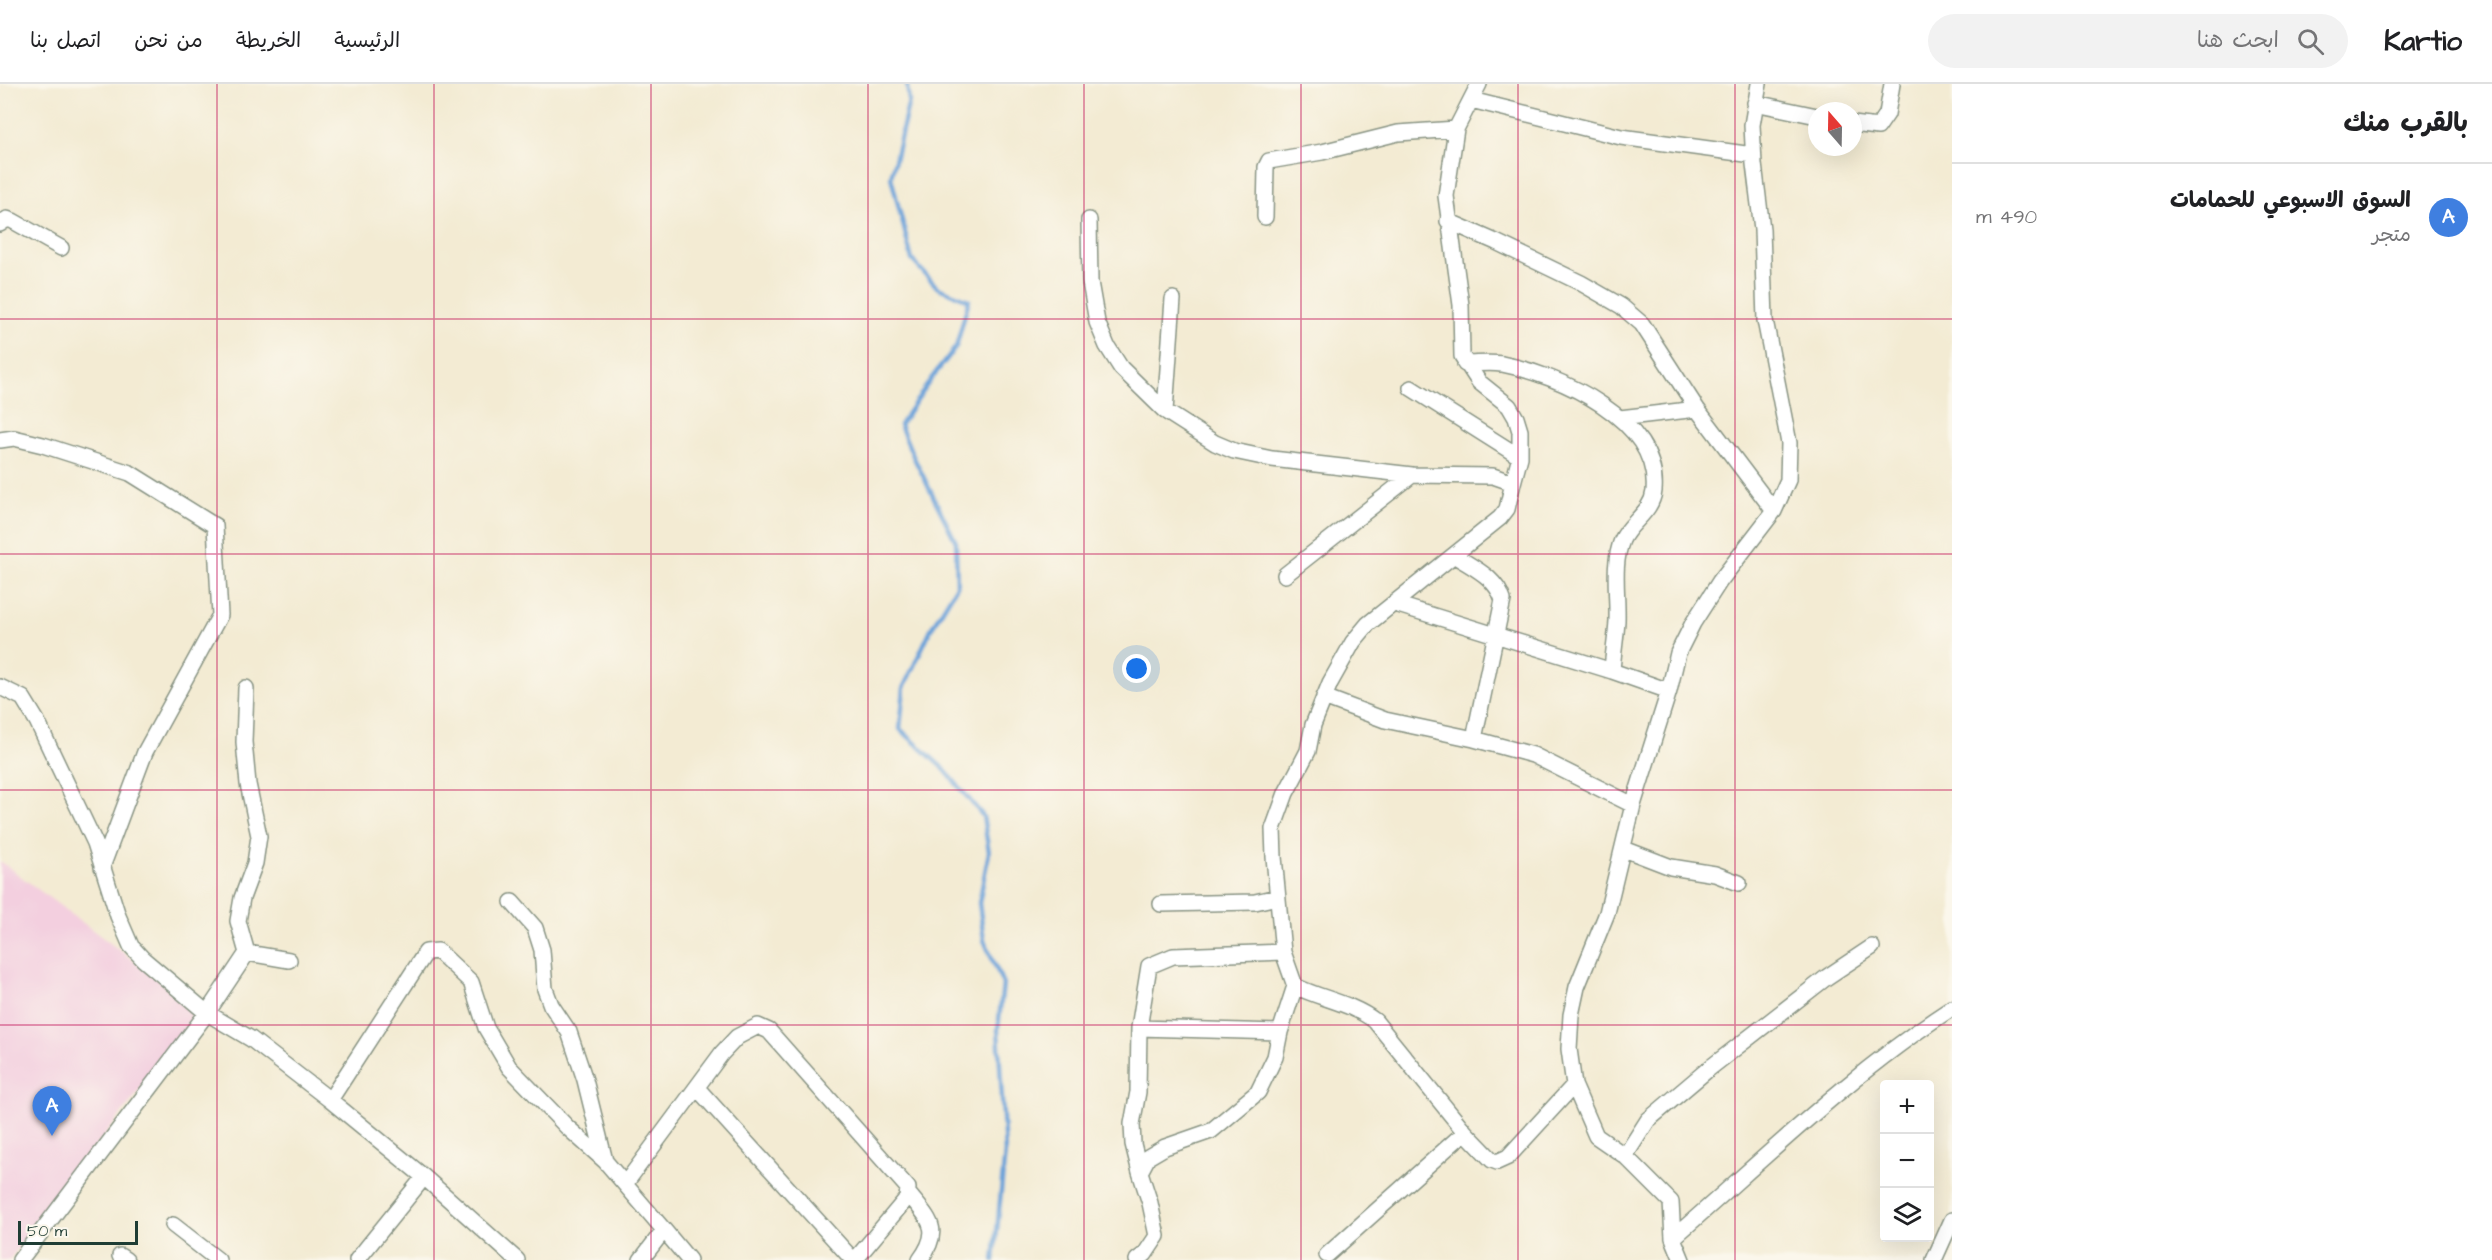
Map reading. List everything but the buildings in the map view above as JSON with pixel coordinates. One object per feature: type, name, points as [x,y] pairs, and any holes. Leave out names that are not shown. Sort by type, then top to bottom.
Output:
[{"type":"street","points":[[1140,1172],[1148,1157],[1165,1148],[1211,1131],[1258,1092],[1275,1057],[1280,1032],[1295,986],[1283,952],[1273,830],[1286,793],[1308,751],[1313,725],[1339,664],[1368,624],[1500,518],[1507,509],[1520,457],[1520,431],[1509,406],[1479,382],[1465,364],[1461,345],[1461,305],[1446,196],[1456,129],[1478,84]]},
{"type":"street","points":[[1682,1260],[1672,1238],[1671,1203],[1625,1156],[1596,1136],[1574,1085],[1569,1049],[1571,1015],[1577,987],[1607,913],[1633,805],[1669,691],[1678,653],[1693,623],[1744,548],[1774,511],[1788,480],[1789,443],[1766,320],[1762,229],[1753,155],[1752,125],[1759,84]]},
{"type":"street","points":[[1862,125],[1878,127],[1887,114],[1892,84]]},
{"type":"street","points":[[1471,100],[1621,137],[1753,155]]},
{"type":"street","points":[[1755,103],[1808,114]]},
{"type":"street","points":[[1265,216],[1266,167],[1269,161],[1322,152],[1398,133],[1456,129]]},
{"type":"street","points":[[0,224],[3,220],[13,221],[61,248]]},
{"type":"street","points":[[1089,220],[1091,290],[1097,322],[1107,346],[1121,368],[1165,411],[1215,443],[1234,451],[1272,459],[1412,475],[1486,476],[1513,483]]},
{"type":"street","points":[[1448,221],[1496,242],[1621,306],[1642,324],[1697,409],[1774,511]]},
{"type":"street","points":[[1165,411],[1173,299]]},
{"type":"street","points":[[1465,364],[1500,363],[1547,378],[1596,401],[1620,418],[1634,433],[1644,449],[1651,467],[1653,499],[1622,539],[1617,558],[1617,625],[1612,671]]},
{"type":"street","points":[[1411,388],[1520,457]]},
{"type":"street","points":[[1620,418],[1697,409]]},
{"type":"street","points":[[0,440],[14,438],[43,445],[130,473],[215,526],[220,615],[145,752],[102,867]]},
{"type":"street","points":[[1285,575],[1412,475]]},
{"type":"street","points":[[1454,555],[1491,580],[1500,589],[1503,600],[1474,740]]},
{"type":"street","points":[[1395,604],[1612,671],[1669,691]]},
{"type":"street","points":[[0,687],[23,698],[29,706],[95,843],[118,916],[131,946],[143,959],[207,1013],[251,1039],[330,1100],[424,1177],[517,1260]]},
{"type":"street","points":[[20,1260],[207,1013],[247,953],[238,921],[242,898],[255,863],[259,836],[248,784],[244,742],[246,688]]},
{"type":"street","points":[[1324,697],[1384,720],[1533,755],[1633,805]]},
{"type":"street","points":[[1624,849],[1671,867],[1715,874],[1739,883]]},
{"type":"street","points":[[1161,904],[1255,902],[1277,897]]},
{"type":"street","points":[[512,902],[535,928],[542,950],[545,989],[551,1005],[569,1032],[585,1080],[605,1161]]},
{"type":"street","points":[[1625,1156],[1648,1120],[1706,1071],[1827,976],[1872,946]]},
{"type":"street","points":[[330,1100],[426,952],[438,951],[471,982],[486,1028],[509,1067],[567,1127],[605,1161],[689,1260]]},
{"type":"street","points":[[1137,1260],[1145,1254],[1157,1236],[1133,1144],[1132,1124],[1138,1092],[1139,1028],[1149,966],[1173,956],[1283,952]]},
{"type":"street","points":[[247,953],[289,960]]},
{"type":"street","points":[[1295,986],[1316,997],[1356,1009],[1375,1021],[1465,1132],[1492,1160],[1504,1161],[1574,1085]]},
{"type":"street","points":[[1672,1238],[1829,1099],[1879,1058],[1952,1008]]},
{"type":"street","points":[[625,1184],[737,1036],[758,1026],[769,1031],[906,1183],[908,1193],[932,1223],[933,1236],[929,1248],[920,1260]]},
{"type":"street","points":[[1139,1028],[1280,1032]]},
{"type":"street","points":[[697,1088],[854,1260],[891,1219],[908,1193]]},
{"type":"street","points":[[1327,1256],[1465,1132]]},
{"type":"street","points":[[357,1260],[424,1177]]},
{"type":"street","points":[[1936,1260],[1952,1220]]},
{"type":"street","points":[[173,1225],[218,1260]]},
{"type":"street","points":[[641,1260],[664,1230]]},
{"type":"street","points":[[1936,1260],[1952,1249]]},
{"type":"shaded area","points":[[0,861],[201,1011],[9,1260],[0,1260]]},
{"type":"waterway","points":[[907,84],[909,101],[891,177],[912,260],[938,288],[969,300],[956,347],[900,425],[956,542],[957,586],[931,629],[904,687],[900,729],[945,770],[983,816],[989,852],[979,903],[984,940],[1003,984],[998,1029],[1005,1152],[994,1260]]},
{"type":"place","name":"السوق الاسبوعي للحمامات","points":[[52,1136]]}]
